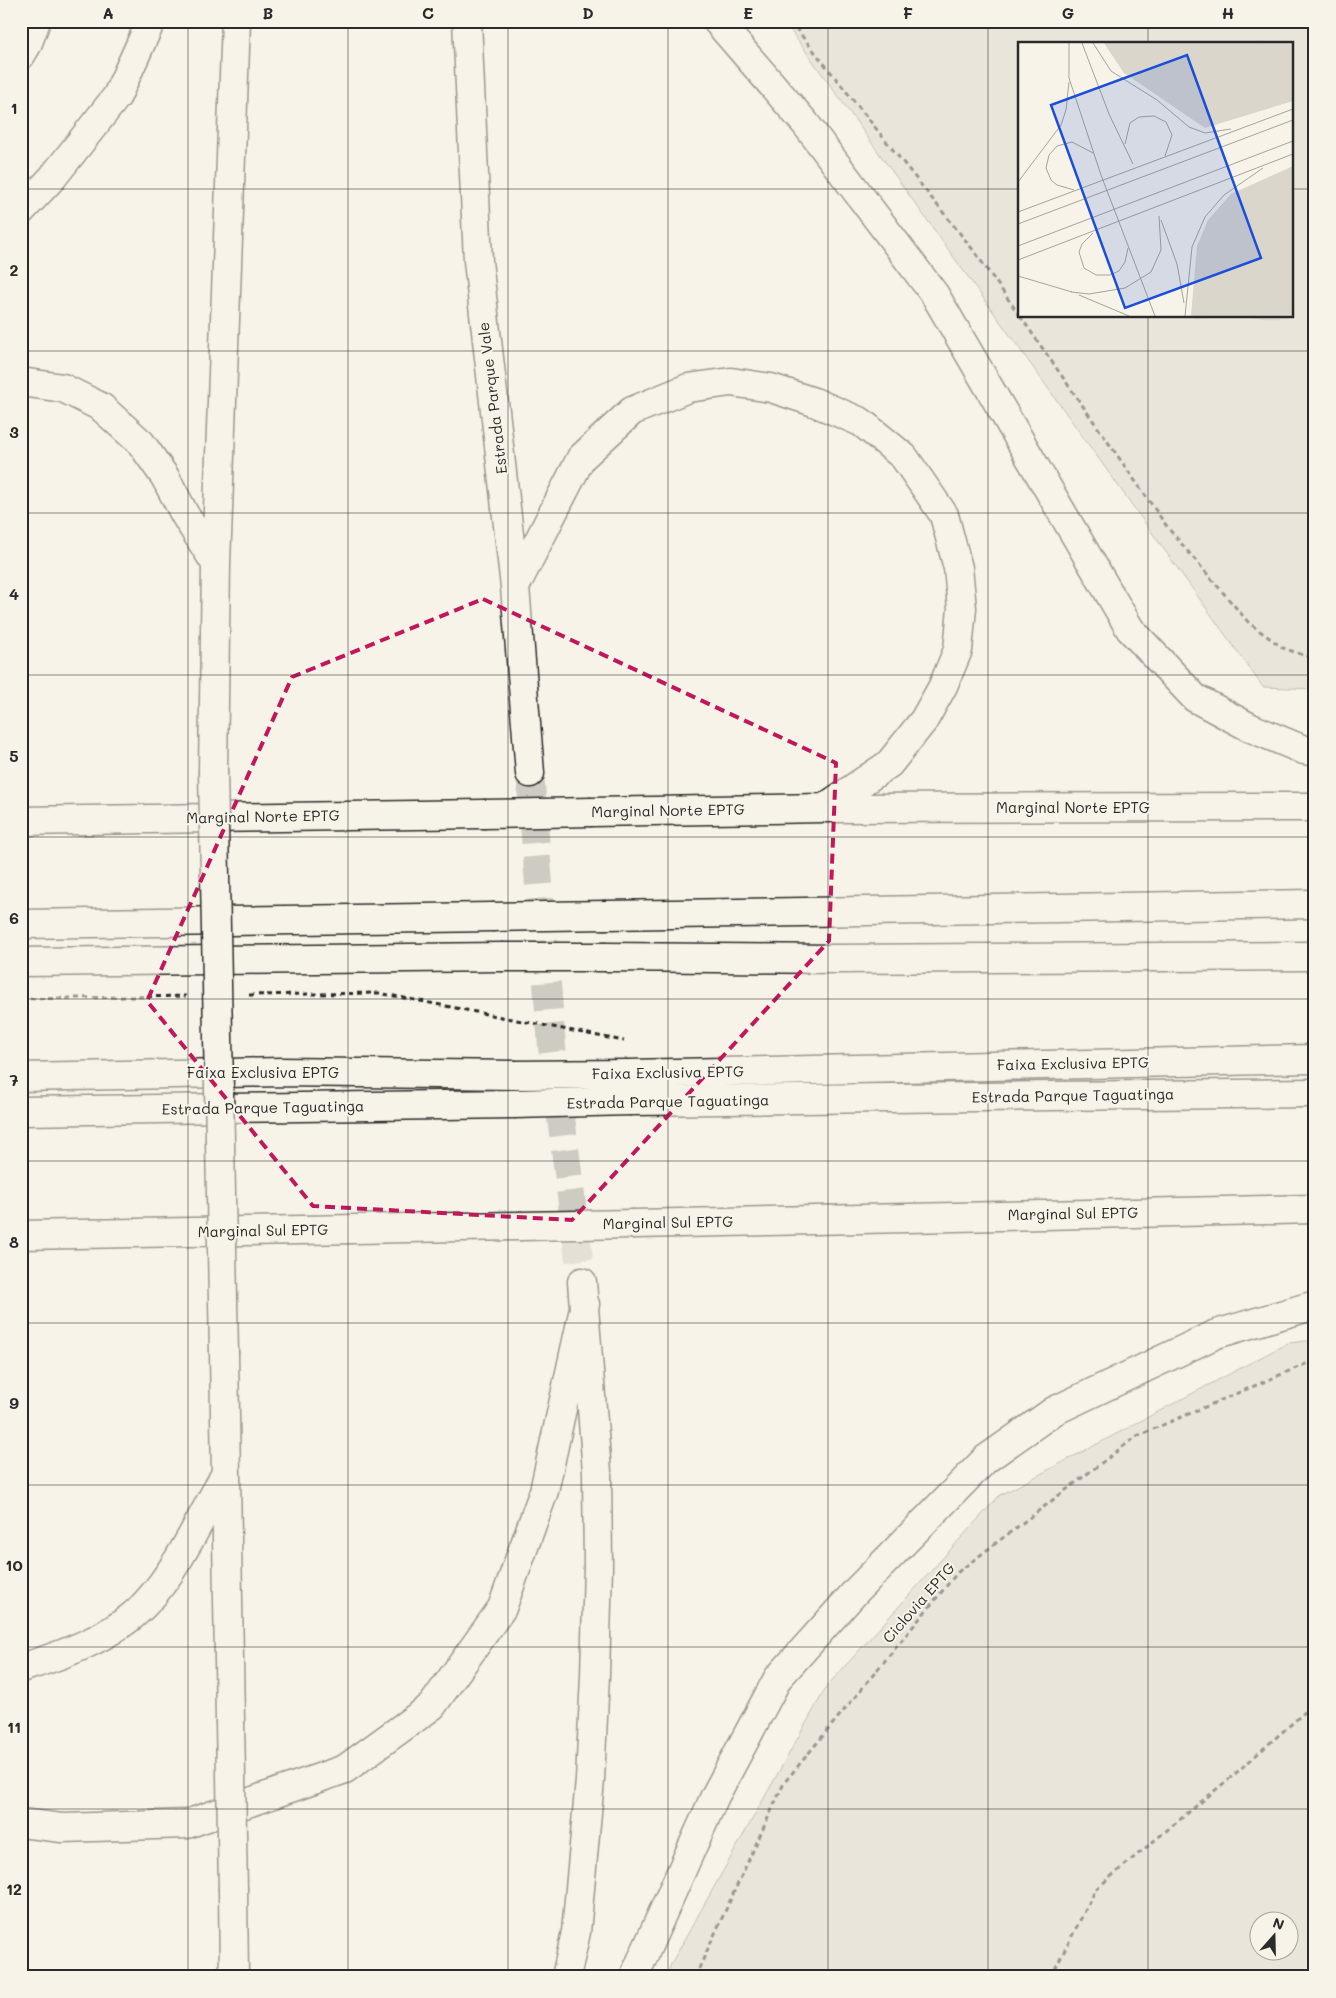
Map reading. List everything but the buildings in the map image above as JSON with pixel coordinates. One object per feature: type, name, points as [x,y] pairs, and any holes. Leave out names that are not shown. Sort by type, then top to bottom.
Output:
[{"type":"main road","points":[[22,55],[36,21]]},
{"type":"main road","points":[[21,211],[52,177],[117,96],[151,21]]},
{"type":"main road","points":[[234,1977],[213,771],[216,564],[236,21]]},
{"type":"main road","name":"Estrada Parque Vale","points":[[467,21],[478,261],[515,587],[530,773]]},
{"type":"main road","points":[[717,21],[805,123],[935,295],[1130,629],[1195,698],[1250,728],[1304,750],[1315,752]]},
{"type":"main road","points":[[21,382],[63,388],[101,407],[141,443],[165,477],[185,515],[216,564]]},
{"type":"main road","points":[[515,587],[581,458],[632,411],[688,388],[731,382],[771,388],[814,402],[861,422],[904,457],[944,515],[958,568],[962,608],[958,650],[943,686],[924,720],[888,764],[824,808]]},
{"type":"main road","name":"Marginal Norte EPTG","points":[[21,821],[824,808],[1315,807]]},
{"type":"main road","points":[[21,924],[1315,904]]},
{"type":"main road","points":[[21,962],[501,957],[846,959],[1315,956]]},
{"type":"main road","name":"Faixa Exclusiva EPTG","points":[[21,1077],[281,1072],[514,1075],[628,1074],[1315,1059]]},
{"type":"main road","name":"Estrada Parque Taguatinga","points":[[21,1111],[631,1101],[1315,1093]]},
{"type":"main road","name":"Marginal Sul EPTG","points":[[21,1235],[1315,1209]]},
{"type":"main road","points":[[21,1822],[62,1828],[187,1824],[345,1769],[432,1706],[502,1608],[544,1491],[583,1293],[597,1472],[598,1566],[590,1780],[576,1932],[566,1977]]},
{"type":"main road","points":[[634,1977],[715,1796],[778,1678],[858,1589],[986,1458],[1054,1411],[1208,1338],[1315,1305]]},
{"type":"main road","points":[[21,1668],[64,1654],[119,1625],[145,1604],[173,1566],[225,1474]]},
{"type":"path","points":[[790,21],[974,251],[1018,313]]},
{"type":"path","points":[[1021,318],[1168,528],[1249,623],[1283,648],[1315,659]]},
{"type":"path","points":[[240,996],[379,993],[630,1042]]},
{"type":"path","points":[[21,999],[190,996]]},
{"type":"path","name":"Ciclovia EPTG","points":[[694,1977],[784,1783],[958,1572],[1137,1436],[1315,1360]]},
{"type":"path","points":[[1052,1977],[1096,1889],[1236,1773],[1315,1703]]},
{"type":"highlighted area","points":[[483,599],[836,763],[829,941],[572,1220],[313,1206],[147,1001],[292,677]]},
{"type":"shaded area","points":[[784,21],[1315,21],[1315,689],[1263,687]]},
{"type":"shaded area","points":[[1315,1340],[1315,1977],[666,1977],[672,1962],[827,1686],[999,1496],[1288,1343]]},
{"type":"tunnel","points":[[530,773],[552,1047],[582,1282]]}]
